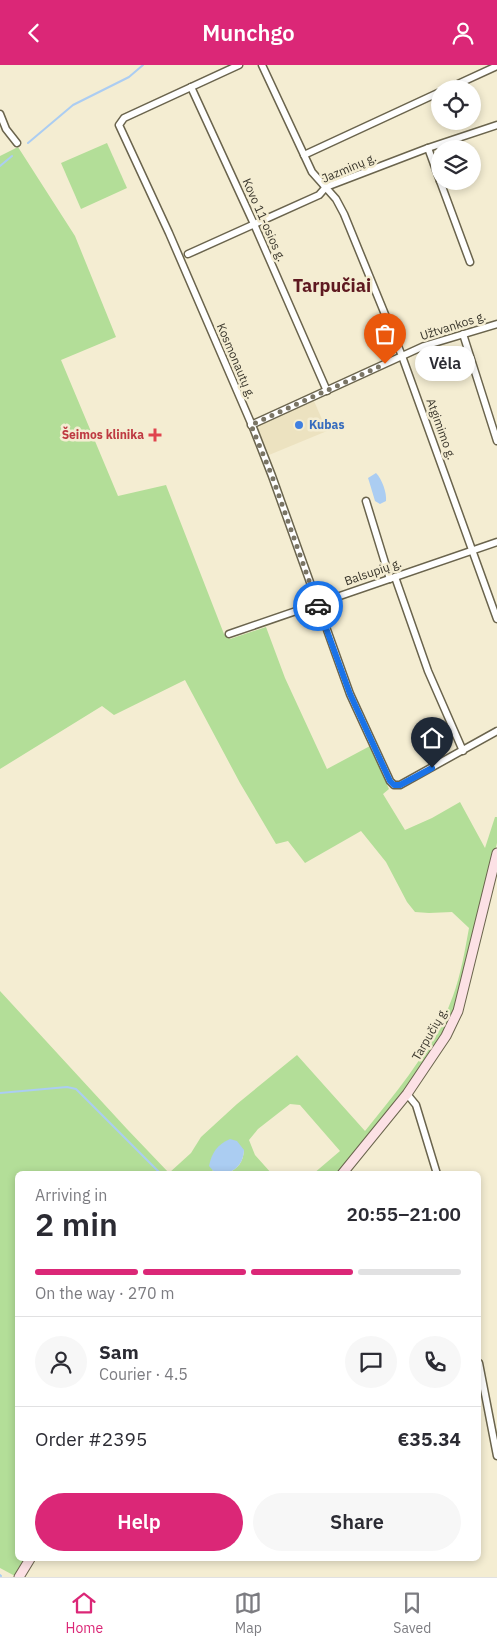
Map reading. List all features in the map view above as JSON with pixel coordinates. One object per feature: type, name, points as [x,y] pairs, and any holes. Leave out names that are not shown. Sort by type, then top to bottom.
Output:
[{"type":"main road","name":"Tarpučių g.","points":[[344,1171],[407,1094],[446,1036],[458,1011],[497,853]]},
{"type":"main road","points":[[19,1577],[29,1561]]},
{"type":"street","points":[[191,87],[239,65]]},
{"type":"street","name":"Atgimimo g.","points":[[262,65],[312,172],[336,199],[344,214],[402,356],[497,619]]},
{"type":"street","points":[[467,80],[497,66]]},
{"type":"street","name":"Kosmonautų g.","points":[[191,87],[124,118],[118,125],[169,233],[272,476],[350,694],[387,775],[394,785],[400,785],[463,751]]},
{"type":"street","name":"Kovo 11-osios g.","points":[[191,87],[254,224],[327,391]]},
{"type":"street","points":[[304,155],[431,96]]},
{"type":"street","points":[[0,114],[6,129],[18,143]]},
{"type":"street","name":"Jazminų g.","points":[[188,254],[318,195],[326,187],[428,148],[497,125]]},
{"type":"street","points":[[428,148],[431,156]]},
{"type":"street","points":[[443,190],[470,262]]},
{"type":"street","name":"Užtvankos g.","points":[[251,425],[424,346],[497,324]]},
{"type":"street","points":[[463,334],[497,441]]},
{"type":"street","points":[[366,501],[428,671],[463,751],[497,731]]},
{"type":"street","name":"Balsupių g.","points":[[229,634],[497,542]]},
{"type":"street","points":[[407,1094],[416,1105],[436,1171]]},
{"type":"street","points":[[481,1373],[497,1456]]},
{"type":"shaded area","points":[[314,401],[327,431],[269,455],[256,425]]},
{"type":"green space","points":[[107,143],[127,188],[81,209],[61,163]]},
{"type":"green space","points":[[18,147],[75,236],[116,337],[61,360],[118,496],[166,485],[224,634],[230,639],[266,627],[285,678],[327,769],[370,746],[389,789],[383,794],[405,830],[432,818],[460,802],[485,848],[495,817],[497,817],[497,843],[458,1001],[448,1024],[436,1046],[405,1091],[340,1171],[317,1171],[340,1151],[300,1105],[290,1104],[258,1129],[249,1140],[255,1155],[269,1171],[232,1171],[239,1165],[244,1150],[212,1171],[171,1171],[191,1153],[201,1137],[237,1104],[297,1055],[365,1131],[415,1067],[436,1033],[456,988],[469,928],[452,912],[415,912],[407,902],[386,862],[361,831],[305,863],[288,841],[276,844],[240,783],[185,680],[114,715],[102,706],[0,769],[0,156]]},
{"type":"green space","points":[[0,991],[167,1171],[15,1171],[15,1561],[26,1561],[15,1576],[0,1568]]},
{"type":"water","points":[[376,473],[382,482],[386,494],[386,501],[380,504],[375,501],[368,478]]},
{"type":"water","points":[[230,1139],[237,1141],[244,1150],[239,1165],[232,1171],[213,1171],[209,1166],[216,1149]]},
{"type":"waterway","points":[[28,143],[73,105],[129,77],[143,65]]},
{"type":"waterway","points":[[0,166],[12,156]]},
{"type":"waterway","points":[[0,1093],[67,1087],[76,1089],[158,1171]]},
{"type":"way so far","points":[[318,606],[272,476],[251,425],[385,364]]},
{"type":"place","name":"Vėla","points":[[385,364]]},
{"type":"place","name":"Kubas","points":[[299,425]]},
{"type":"place","name":"Šeimos klinika","points":[[155,435]]},
{"type":"district","name":"Tarpučiai","points":[[332,286]]},
{"type":"route","points":[[318,606],[350,694],[390,781],[394,785],[400,785],[432,768]]}]
